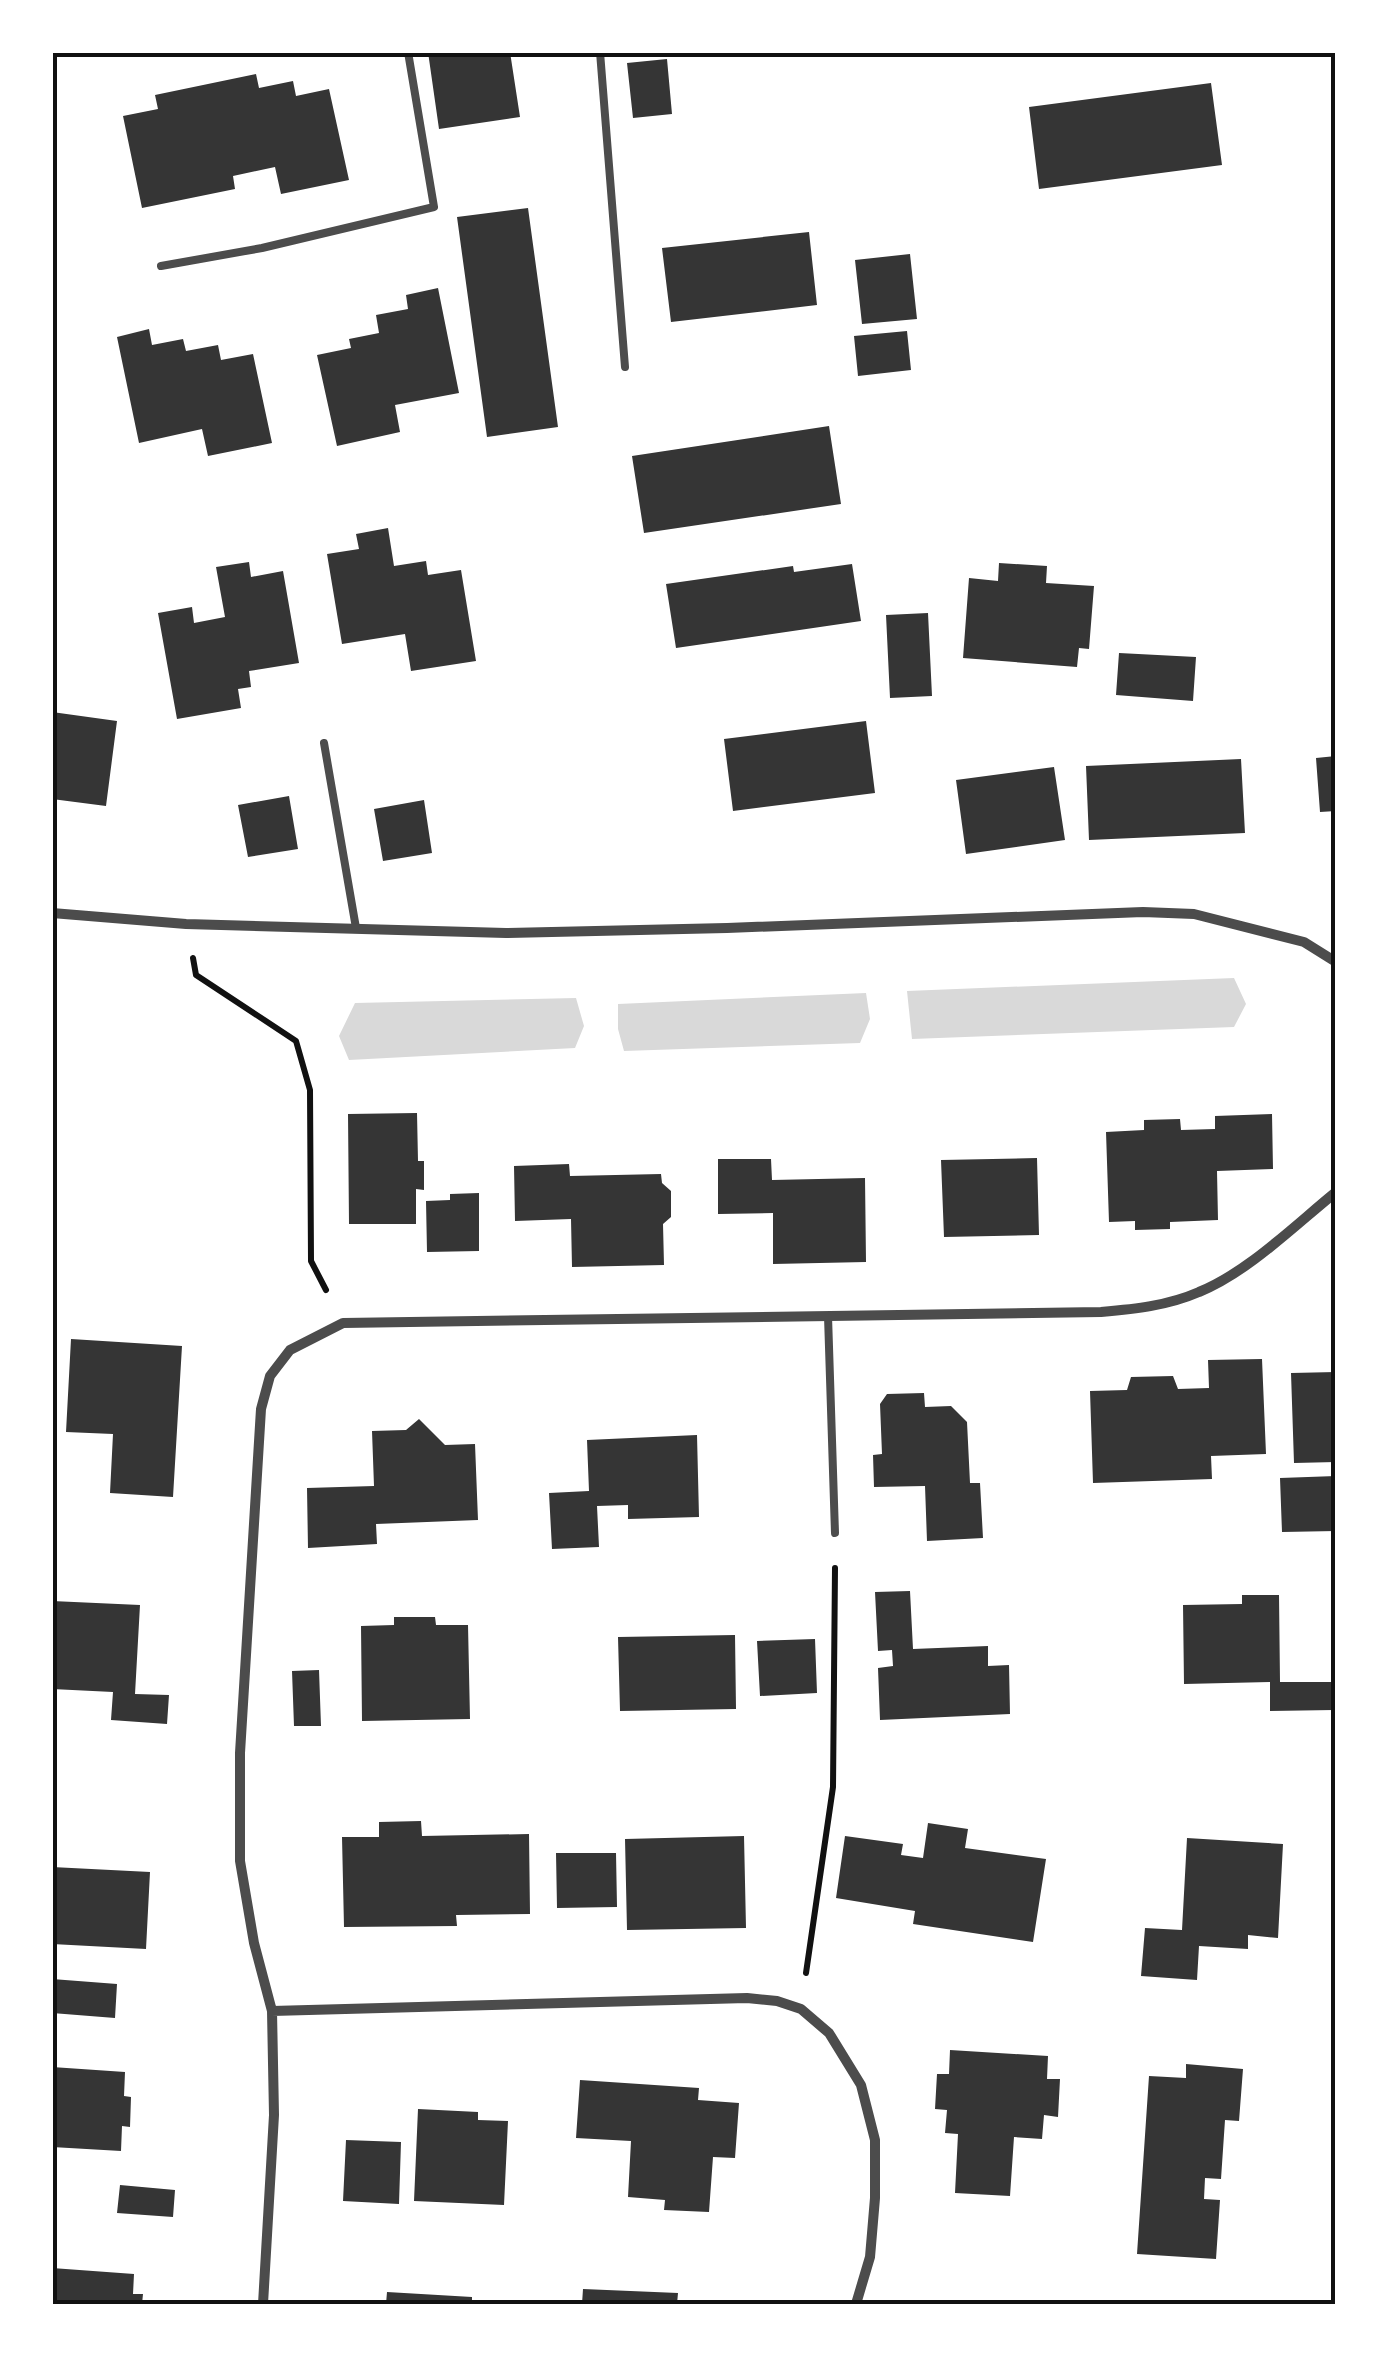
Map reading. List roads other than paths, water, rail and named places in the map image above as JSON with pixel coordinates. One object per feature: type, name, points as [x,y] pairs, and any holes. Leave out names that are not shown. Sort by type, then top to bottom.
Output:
[{"type":"street","points":[[52,913],[186,924],[506,933],[1177,913],[1304,942],[1336,962]]},
{"type":"street","points":[[264,2304],[274,2116],[272,2011],[254,1943],[240,1862],[240,1754],[262,1408],[270,1376],[290,1350],[343,1323],[1101,1312],[1151,1307],[1198,1292],[1236,1273],[1336,1192]]},
{"type":"street","points":[[272,2011],[747,1998],[777,2001],[801,2009],[829,2033],[861,2085],[874,2140],[870,2257],[856,2304]]},
{"type":"lane","points":[[161,266],[262,248],[434,207],[408,52]]},
{"type":"lane","points":[[600,52],[625,367]]},
{"type":"lane","points":[[324,744],[356,928]]},
{"type":"lane","points":[[828,1316],[835,1532]]}]
